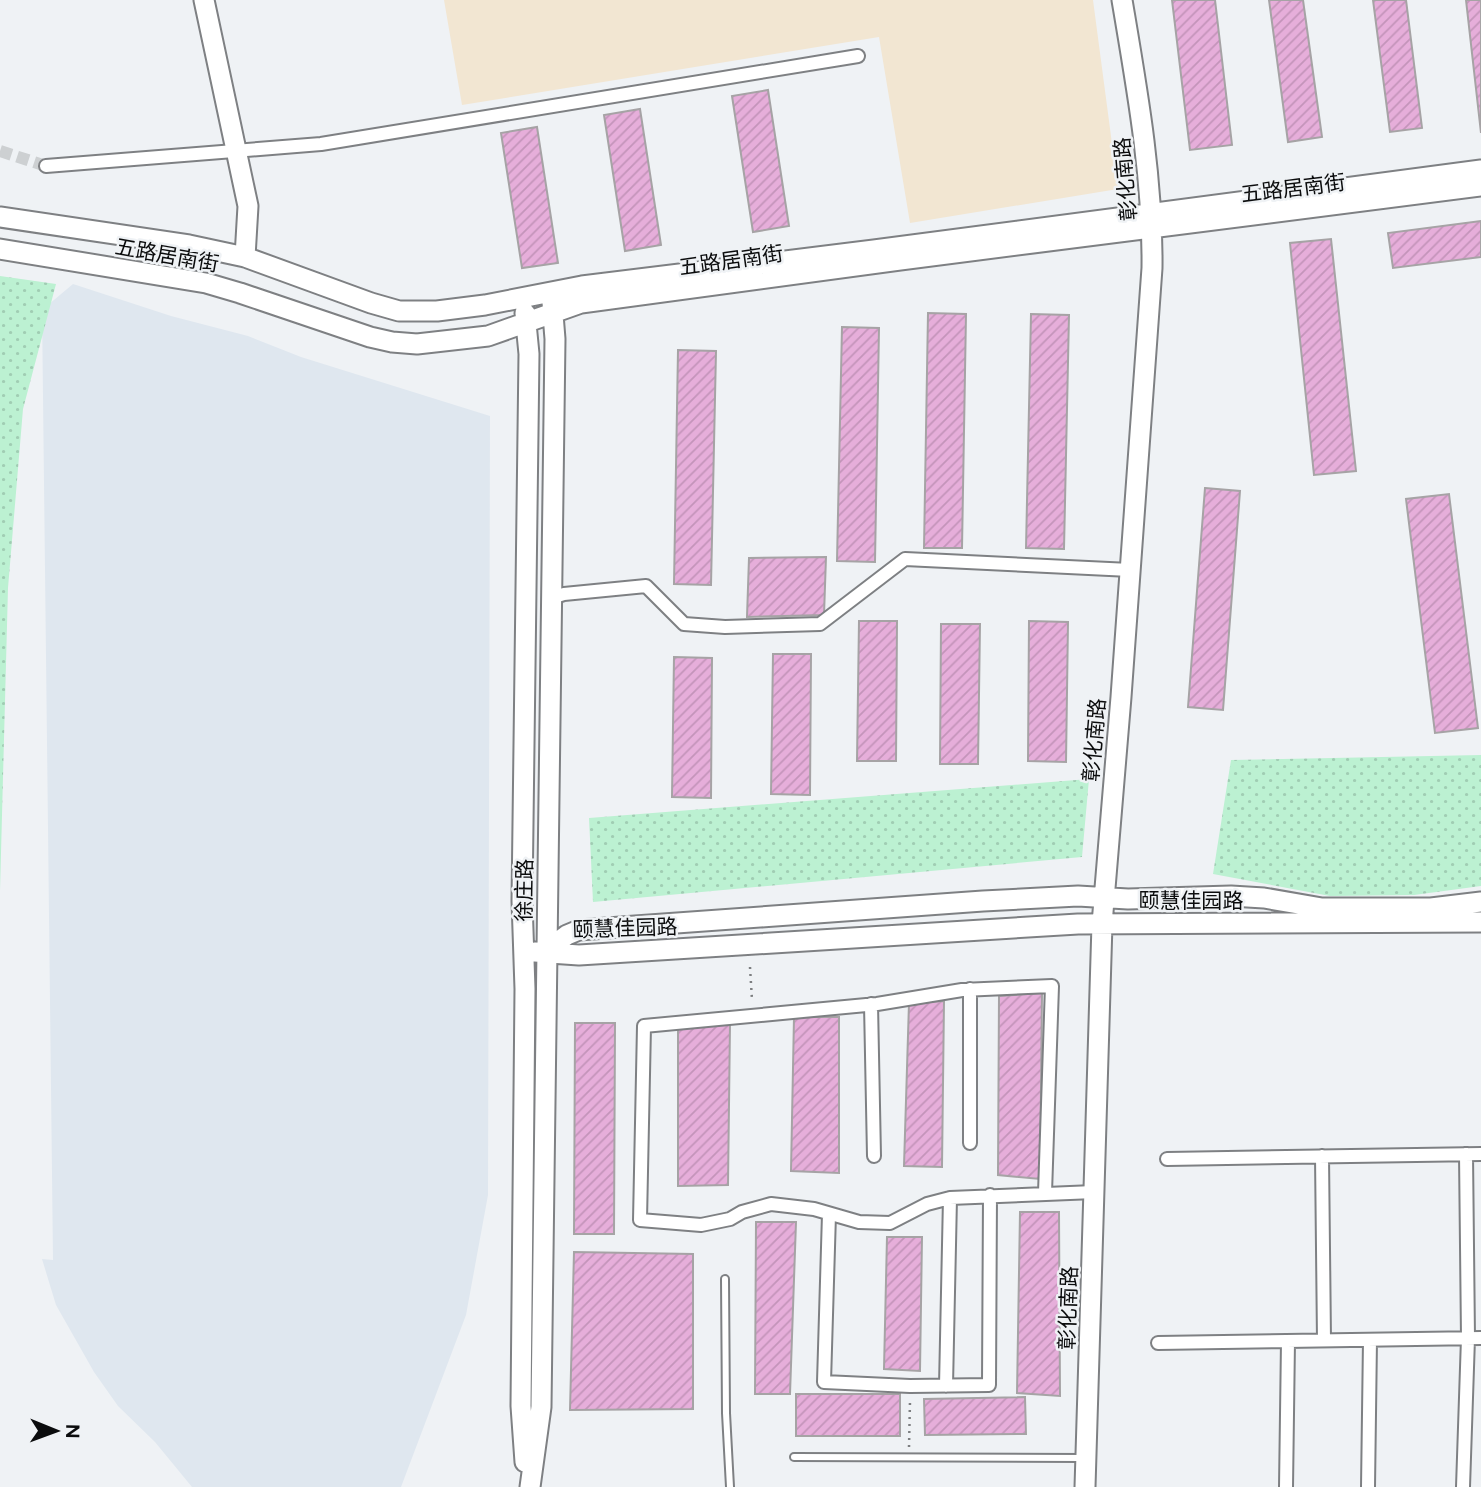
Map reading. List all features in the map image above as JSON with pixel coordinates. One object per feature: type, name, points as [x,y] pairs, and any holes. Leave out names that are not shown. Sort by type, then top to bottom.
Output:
[{"type":"street","points":[[204,0],[247,206],[244,257]]},
{"type":"street","name":"彰化南路","points":[[1085,1487],[1102,924],[1152,268],[1146,147],[1122,0]]},
{"type":"street","points":[[46,166],[321,144],[858,56]]},
{"type":"street","name":"五路居南街","points":[[0,217],[189,245],[244,257],[399,311],[437,311],[582,286],[1481,170]]},
{"type":"street","name":"五路居南街","points":[[0,249],[206,284],[392,342],[417,344],[488,336],[581,303],[1481,186]]},
{"type":"street","name":"徐庄路","points":[[528,1487],[541,1407],[555,339],[551,292]]},
{"type":"street","name":"徐庄路","points":[[523,297],[529,354],[522,901],[524,952],[521,1406],[528,1487]]},
{"type":"street","points":[[551,598],[564,594],[646,586],[684,624],[725,627],[820,624],[905,559],[1130,570]]},
{"type":"street","name":"颐慧佳园路","points":[[546,951],[567,935],[579,930],[983,901],[1079,896],[1128,899],[1231,896],[1264,898],[1322,908],[1431,908],[1481,902]]},
{"type":"street","name":"颐慧佳园路","points":[[546,951],[579,955],[1102,924],[1481,922]]},
{"type":"street","points":[[524,952],[546,951]]},
{"type":"street","points":[[1045,1193],[1052,986],[970,989],[871,1004],[644,1026],[640,1220],[701,1225],[730,1219],[742,1212],[771,1204],[859,1222],[890,1223],[927,1204],[950,1198],[1094,1192]]},
{"type":"street","points":[[970,989],[970,1143]]},
{"type":"street","points":[[871,1004],[874,1156]]},
{"type":"street","points":[[1463,1487],[1475,1338],[1466,1154]]},
{"type":"street","points":[[1167,1159],[1481,1154]]},
{"type":"street","points":[[1322,1156],[1324,1340]]},
{"type":"street","points":[[829,1214],[824,1382],[910,1386],[989,1385],[990,1195]]},
{"type":"street","points":[[946,1386],[950,1198]]},
{"type":"street","points":[[1157,1343],[1475,1338]]},
{"type":"street","points":[[1368,1487],[1370,1340]]},
{"type":"street","points":[[1286,1487],[1287,1341]]},
{"type":"lane","points":[[725,1279],[726,1413],[730,1487]]},
{"type":"lane","points":[[794,1457],[1086,1458]]},
{"type":"path","points":[[750,967],[752,1014]]},
{"type":"path","points":[[909,1457],[910,1386]]},
{"type":"shaded area","points":[[444,0],[1093,0],[1118,189],[910,223],[879,37],[462,105]]},
{"type":"shaded area","points":[[73,284],[171,316],[248,336],[301,357],[490,416],[488,1195],[466,1315],[401,1487],[192,1487],[155,1442],[118,1406],[94,1372],[56,1305],[42,1259],[53,1260],[42,310]]},
{"type":"green space","points":[[0,276],[56,284],[23,409],[8,588],[0,891]]},
{"type":"green space","points":[[1481,755],[1481,886],[1414,895],[1330,896],[1213,874],[1231,760]]},
{"type":"green space","points":[[1089,779],[1082,857],[593,902],[589,818]]},
{"type":"building","points":[[1172,0],[1215,0],[1232,145],[1190,150]]},
{"type":"building","points":[[1269,0],[1303,0],[1322,137],[1288,142]]},
{"type":"building","points":[[1373,0],[1406,0],[1422,128],[1390,132]]},
{"type":"building","points":[[1466,0],[1481,0],[1481,133]]},
{"type":"building","points":[[768,90],[789,226],[753,232],[732,96]]},
{"type":"building","points":[[640,109],[661,245],[625,251],[604,115]]},
{"type":"building","points":[[537,127],[558,263],[522,268],[501,133]]},
{"type":"building","points":[[1481,221],[1481,257],[1393,268],[1388,233]]},
{"type":"building","points":[[1331,239],[1356,471],[1314,475],[1290,243]]},
{"type":"building","points":[[928,313],[966,314],[962,548],[924,548]]},
{"type":"building","points":[[1031,314],[1069,315],[1064,549],[1026,548]]},
{"type":"building","points":[[842,327],[879,328],[875,562],[837,561]]},
{"type":"building","points":[[678,350],[716,351],[711,585],[674,584]]},
{"type":"building","points":[[1205,488],[1240,491],[1223,710],[1188,707]]},
{"type":"building","points":[[1449,494],[1478,728],[1435,733],[1406,499]]},
{"type":"building","points":[[826,557],[824,615],[747,617],[749,558]]},
{"type":"building","points":[[859,621],[897,621],[896,761],[857,761]]},
{"type":"building","points":[[1029,621],[1068,622],[1066,762],[1028,761]]},
{"type":"building","points":[[941,624],[980,624],[978,764],[940,764]]},
{"type":"building","points":[[773,654],[811,654],[810,795],[771,794]]},
{"type":"building","points":[[674,657],[712,658],[711,798],[672,797]]},
{"type":"building","points":[[1042,993],[1040,1179],[998,1175],[999,996]]},
{"type":"building","points":[[944,1001],[942,1167],[904,1166],[909,1003]]},
{"type":"building","points":[[794,1017],[839,1017],[839,1173],[791,1171]]},
{"type":"building","points":[[575,1023],[615,1023],[614,1234],[574,1234]]},
{"type":"building","points":[[730,1024],[728,1185],[678,1186],[678,1026]]},
{"type":"building","points":[[1020,1212],[1059,1212],[1060,1396],[1017,1393]]},
{"type":"building","points":[[756,1222],[796,1222],[790,1394],[755,1394]]},
{"type":"building","points":[[887,1237],[922,1237],[920,1371],[884,1369]]},
{"type":"building","points":[[574,1252],[693,1254],[693,1409],[570,1410]]},
{"type":"building","points":[[796,1394],[900,1394],[900,1436],[796,1436]]},
{"type":"building","points":[[1025,1397],[1026,1434],[925,1435],[924,1399]]},
{"type":"tunnel","points":[[0,151],[46,166]]}]
